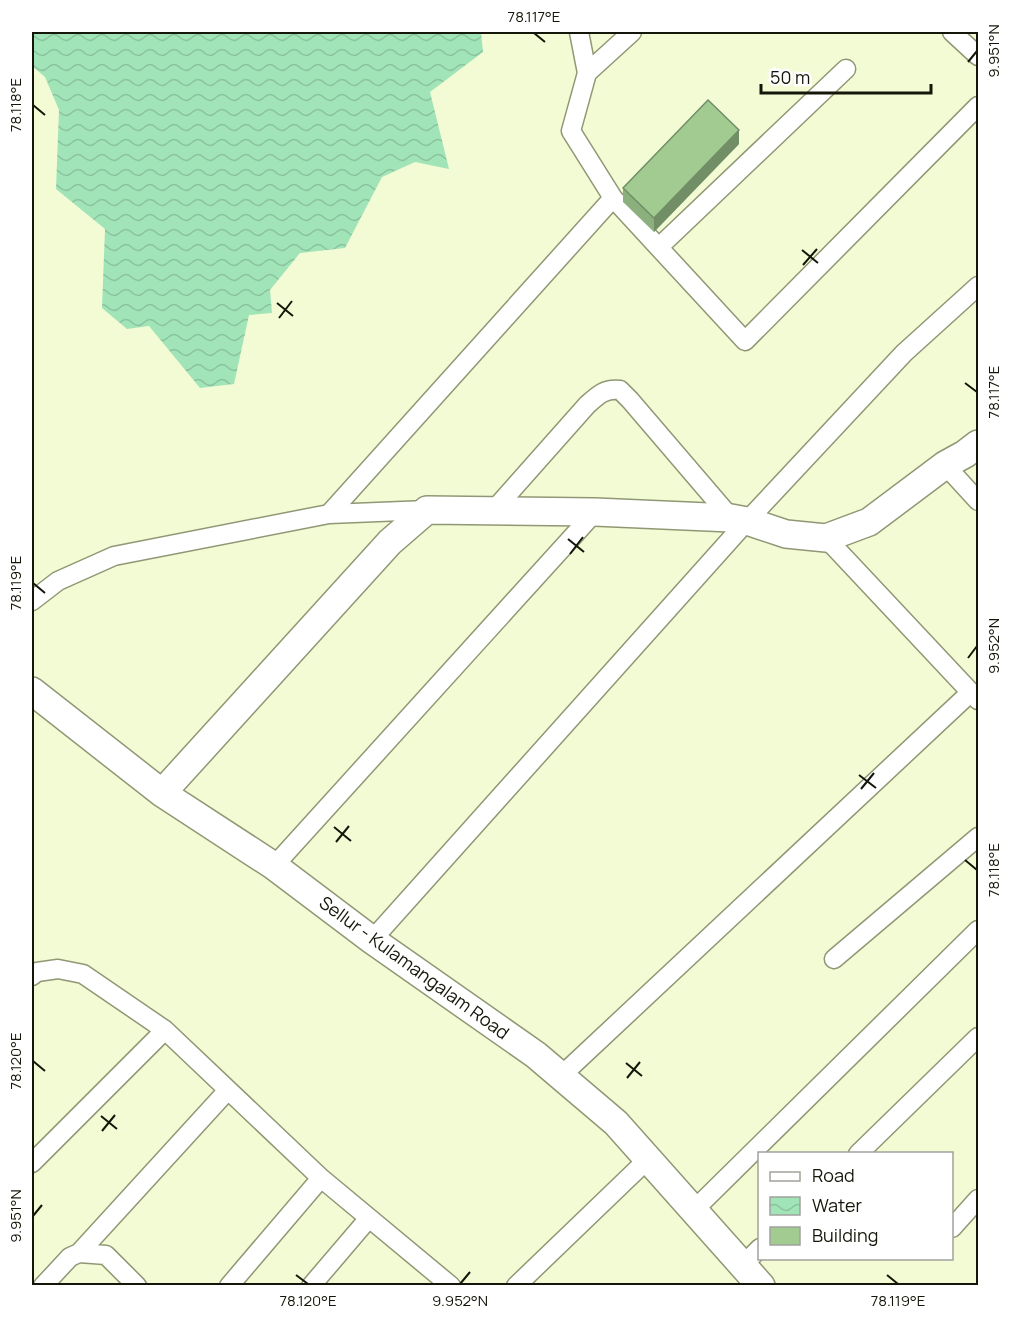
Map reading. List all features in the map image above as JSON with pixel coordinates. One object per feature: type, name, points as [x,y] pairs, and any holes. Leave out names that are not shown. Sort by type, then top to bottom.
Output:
[{"type":"street","points":[[579,32],[587,73],[571,131],[613,198],[745,341],[978,106]]},
{"type":"street","points":[[587,73],[632,32]]},
{"type":"street","points":[[952,32],[978,56]]},
{"type":"street","points":[[659,247],[846,69]]},
{"type":"street","points":[[329,514],[613,198]]},
{"type":"street","points":[[372,940],[739,519],[904,353],[978,286]]},
{"type":"street","points":[[494,511],[587,405],[600,393],[611,389],[620,390],[630,400],[739,519]]},
{"type":"street","points":[[32,600],[57,581],[114,556],[329,514],[427,510],[595,512],[739,519],[786,534],[826,538],[869,522],[945,465],[978,444]]},
{"type":"street","points":[[945,465],[978,501]]},
{"type":"street","points":[[162,793],[390,542],[427,510]]},
{"type":"street","points":[[274,866],[595,512]]},
{"type":"street","points":[[561,1076],[975,696],[826,538]]},
{"type":"street","name":"Sellur - Kulamangalam Road","points":[[32,691],[162,793],[274,866],[372,940],[536,1055],[616,1123],[694,1210],[751,1256],[761,1286]]},
{"type":"street","points":[[834,959],[978,837]]},
{"type":"street","points":[[694,1210],[978,930]]},
{"type":"street","points":[[32,976],[37,972],[58,969],[82,974],[165,1030],[321,1178],[451,1286]]},
{"type":"street","points":[[32,1162],[165,1030]]},
{"type":"street","points":[[860,1152],[978,1037]]},
{"type":"street","points":[[43,1286],[70,1257],[79,1253],[228,1090]]},
{"type":"street","points":[[516,1286],[648,1159]]},
{"type":"street","points":[[229,1286],[321,1178]]},
{"type":"street","points":[[953,1226],[978,1199]]},
{"type":"street","points":[[310,1286],[369,1218]]},
{"type":"street","points":[[79,1253],[105,1255],[137,1286]]},
{"type":"water","points":[[32,32],[481,32],[483,52],[430,92],[449,169],[415,162],[382,177],[345,248],[300,253],[270,290],[272,313],[249,315],[234,384],[200,388],[149,326],[127,329],[102,308],[105,229],[56,189],[59,110],[45,77],[32,66]]},
{"type":"building","points":[[708,100],[739,130],[654,218],[623,188]]}]
